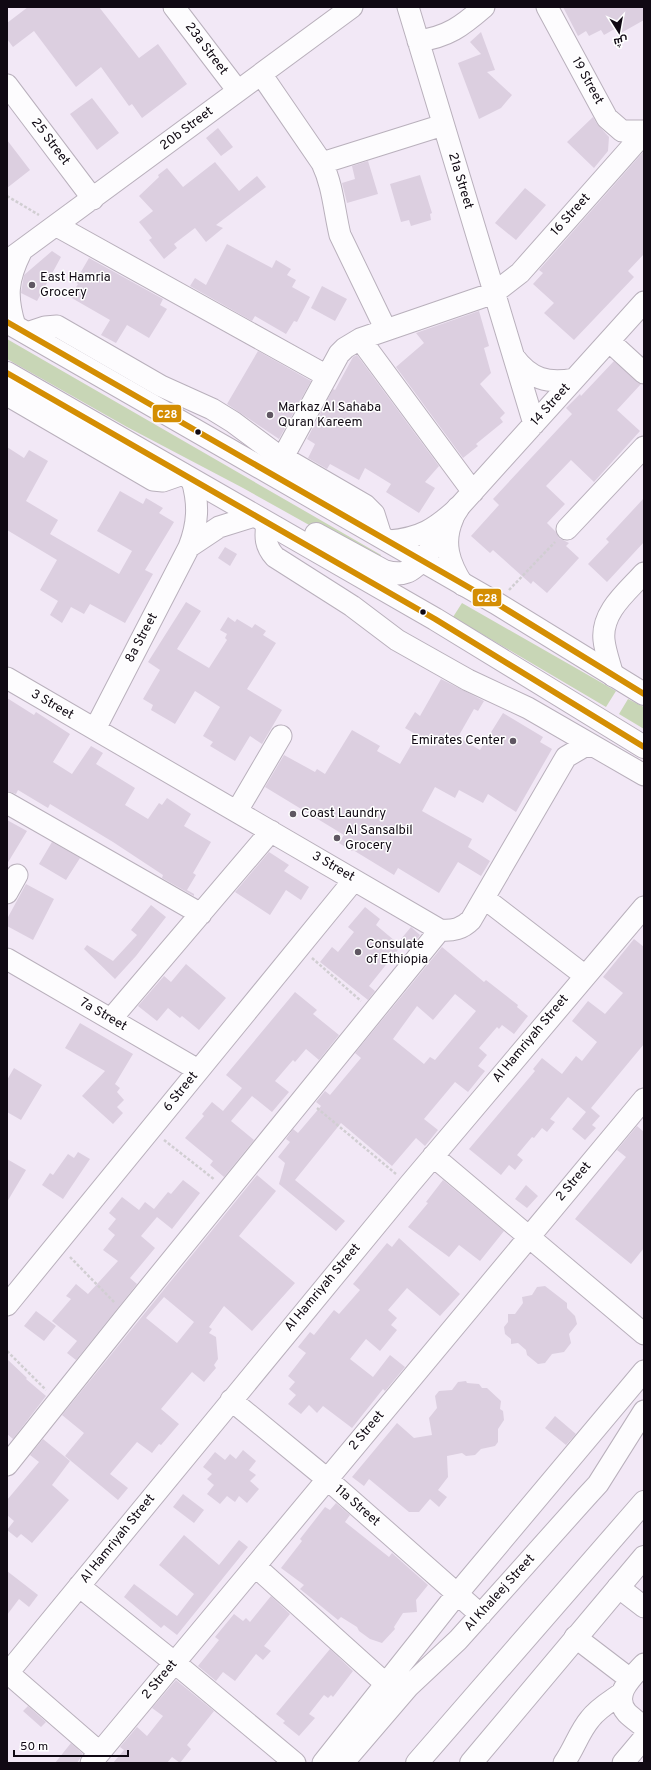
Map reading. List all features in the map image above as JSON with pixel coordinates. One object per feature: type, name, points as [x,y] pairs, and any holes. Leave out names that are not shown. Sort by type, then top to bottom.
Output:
[{"type":"main road","points":[[16,327],[496,603],[644,694]]},
{"type":"main road","points":[[7,373],[435,619],[644,747]]},
{"type":"main road","points":[[260,519],[284,521],[295,524],[384,571],[395,574],[405,573],[415,568],[458,508]]},
{"type":"main road","points":[[417,1763],[644,1502]]},
{"type":"main road","points":[[471,1763],[575,1637],[644,1557]]},
{"type":"street","name":"23a Street","points":[[174,7],[238,91]]},
{"type":"street","name":"20b Street","points":[[16,327],[9,308],[8,288],[14,256],[57,226],[352,7]]},
{"type":"street","name":"21a Street","points":[[408,7],[534,424]]},
{"type":"street","points":[[418,41],[443,36],[455,30],[484,7]]},
{"type":"street","name":"19 Street","points":[[546,7],[607,118],[622,131],[644,132]]},
{"type":"street","points":[[262,74],[322,163],[332,190],[336,220],[340,235],[386,330]]},
{"type":"street","name":"25 Street","points":[[7,85],[93,199]]},
{"type":"street","points":[[322,163],[443,125]]},
{"type":"street","name":"16 Street","points":[[283,457],[339,354],[345,348],[360,339],[494,293],[520,273],[644,132]]},
{"type":"street","points":[[57,226],[327,376]]},
{"type":"street","name":"14 Street","points":[[385,539],[408,539],[426,534],[441,524],[473,492],[644,302]]},
{"type":"street","points":[[16,327],[51,326],[62,329],[161,386],[218,412],[283,457],[365,505],[374,514],[385,539]]},
{"type":"street","points":[[360,339],[473,492]]},
{"type":"street","points":[[609,341],[644,373]]},
{"type":"street","name":"21a Street","points":[[512,355],[521,366],[532,375],[546,380],[560,381],[574,379]]},
{"type":"street","points":[[7,395],[153,480],[163,481],[187,477]]},
{"type":"street","points":[[567,529],[644,447]]},
{"type":"street","name":"8a Street","points":[[94,729],[189,548],[197,521],[198,507],[187,477]]},
{"type":"street","name":"14 Street","points":[[458,508],[449,527],[447,548],[452,568],[463,585]]},
{"type":"street","points":[[260,519],[267,545],[275,557],[282,563],[352,606],[397,640],[468,680],[528,708],[644,775]]},
{"type":"street","name":"8a Street","points":[[189,548],[220,527],[260,519]]},
{"type":"street","points":[[613,676],[604,640],[604,626],[609,613],[644,573]]},
{"type":"street","name":"3 Street","points":[[7,678],[440,930]]},
{"type":"street","points":[[237,811],[281,736]]},
{"type":"street","points":[[7,1465],[57,1401],[440,930],[456,930],[471,920],[561,765],[574,751],[592,745]]},
{"type":"street","points":[[7,803],[201,914]]},
{"type":"street","points":[[111,1019],[271,832]]},
{"type":"street","points":[[7,893],[17,875]]},
{"type":"street","name":"6 Street","points":[[7,1305],[354,880]]},
{"type":"street","points":[[484,898],[584,976]]},
{"type":"street","name":"Al Hamriyah Street","points":[[7,1673],[433,1156],[644,907]]},
{"type":"street","name":"7a Street","points":[[7,959],[198,1070]]},
{"type":"street","name":"2 Street","points":[[95,1758],[644,1099]]},
{"type":"street","points":[[433,1156],[644,1334]]},
{"type":"street","points":[[324,1763],[343,1755],[386,1684],[457,1594],[644,1372]]},
{"type":"street","name":"11a Street","points":[[231,1400],[327,1479],[481,1615]]},
{"type":"street","name":"Al Khaleej Street","points":[[343,1755],[409,1686],[458,1640],[598,1484],[644,1411]]},
{"type":"street","points":[[255,1566],[386,1684],[409,1686]]},
{"type":"street","points":[[79,1586],[175,1663],[295,1763]]},
{"type":"street","points":[[618,1587],[644,1607]]},
{"type":"street","points":[[575,1637],[626,1686]]},
{"type":"street","points":[[564,1763],[571,1754],[588,1720],[626,1686],[644,1664]]},
{"type":"street","points":[[7,1673],[95,1758]]},
{"type":"street","points":[[626,1686],[621,1700],[626,1712],[644,1727]]},
{"type":"street","points":[[623,1763],[644,1738]]},
{"type":"path","points":[[7,196],[57,226]]},
{"type":"path","points":[[496,603],[567,529]]},
{"type":"path","points":[[300,947],[374,1012]]},
{"type":"path","points":[[304,1097],[409,1185]]},
{"type":"path","points":[[151,1129],[228,1190]]},
{"type":"path","points":[[56,1244],[127,1315]]},
{"type":"path","points":[[7,1351],[57,1401]]},
{"type":"green space","points":[[7,339],[381,555],[377,563],[243,488],[127,427],[7,359]]},
{"type":"green space","points":[[462,603],[616,691],[606,707],[453,617]]},
{"type":"green space","points":[[628,699],[644,707],[644,729],[619,714]]},
{"type":"building","points":[[28,7],[99,7],[139,58],[158,44],[187,84],[142,118],[132,104],[129,106],[101,67],[76,87],[34,31],[13,47],[7,39],[7,23]]},
{"type":"building","points":[[563,7],[644,7],[644,20],[621,33],[618,27],[604,35],[601,30],[589,36],[586,31],[578,36]]},
{"type":"building","points":[[481,32],[495,70],[487,72],[512,95],[501,108],[479,119],[458,63],[481,54],[470,42]]},
{"type":"building","points":[[92,98],[119,133],[97,150],[70,114]]},
{"type":"building","points":[[593,117],[597,124],[609,137],[608,151],[594,168],[567,142]]},
{"type":"building","points":[[218,128],[233,147],[221,156],[206,138]]},
{"type":"building","points":[[7,140],[30,170],[7,188]]},
{"type":"building","points":[[644,151],[644,254],[628,271],[634,277],[574,340],[544,313],[554,303],[533,284],[543,273],[539,270]]},
{"type":"building","points":[[368,161],[378,194],[347,203],[342,183],[355,179],[352,166]]},
{"type":"building","points":[[215,162],[239,191],[257,176],[266,187],[216,225],[223,228],[206,242],[195,228],[174,244],[177,248],[164,259],[149,240],[152,238],[139,222],[153,211],[139,196],[159,177],[158,175],[167,168],[183,187]]},
{"type":"building","points":[[420,175],[432,213],[430,214],[431,220],[411,226],[409,220],[401,222],[390,184]]},
{"type":"building","points":[[525,188],[546,205],[516,240],[495,223]]},
{"type":"building","points":[[227,244],[272,268],[276,260],[291,269],[287,275],[296,280],[292,287],[310,297],[297,322],[294,321],[286,334],[255,316],[252,321],[190,286],[195,278],[206,285]]},
{"type":"building","points":[[52,251],[61,257],[37,301],[21,293],[24,275]]},
{"type":"building","points":[[89,258],[163,299],[160,305],[167,309],[149,338],[127,325],[116,343],[101,335],[110,320],[70,297],[78,284],[75,282]]},
{"type":"building","points":[[322,286],[347,299],[335,321],[311,308]]},
{"type":"building","points":[[479,311],[489,346],[484,348],[491,373],[480,384],[505,413],[500,418],[503,422],[476,444],[478,446],[463,458],[396,367],[424,343],[416,333]]},
{"type":"building","points":[[258,351],[311,381],[279,439],[227,404]]},
{"type":"building","points":[[357,355],[439,466],[425,482],[435,488],[419,513],[386,492],[391,484],[365,468],[359,480],[330,464],[327,469],[308,458],[315,444],[307,439],[333,389],[335,390],[353,357]]},
{"type":"building","points":[[614,361],[641,384],[617,410],[640,431],[594,482],[571,460],[546,486],[565,504],[547,523],[555,531],[559,538],[569,543],[566,546],[579,558],[547,593],[533,581],[531,584],[493,550],[490,553],[471,536],[499,505],[493,499],[572,414],[566,408],[580,394],[581,396]]},
{"type":"building","points":[[7,447],[24,458],[29,450],[48,461],[26,501],[58,520],[50,534],[119,574],[132,551],[97,531],[120,491],[143,504],[146,498],[163,508],[159,513],[174,522],[145,570],[153,574],[125,623],[90,604],[84,614],[71,607],[62,623],[50,615],[58,601],[40,590],[57,560],[7,530]]},
{"type":"building","points":[[644,498],[644,542],[607,582],[588,564],[609,542],[606,539]]},
{"type":"building","points":[[225,547],[237,554],[230,566],[218,558]]},
{"type":"building","points":[[186,602],[201,611],[177,649],[209,668],[227,640],[225,638],[227,634],[220,630],[228,617],[235,622],[237,619],[252,628],[255,624],[266,631],[263,635],[276,643],[247,689],[282,710],[262,744],[250,736],[235,761],[210,746],[213,742],[203,736],[220,707],[195,691],[175,724],[151,710],[153,705],[143,699],[160,670],[148,662]]},
{"type":"building","points":[[441,679],[484,701],[478,711],[474,709],[458,737],[480,750],[503,713],[543,737],[540,742],[552,749],[516,812],[488,794],[483,803],[459,790],[455,798],[435,787],[422,811],[472,839],[468,847],[490,861],[481,876],[458,862],[439,893],[398,868],[394,875],[353,850],[352,851],[339,843],[344,835],[265,787],[284,755],[315,772],[317,769],[325,774],[352,730],[380,746],[377,751],[400,764],[417,735],[405,728],[415,712],[420,716]]},
{"type":"building","points":[[7,698],[34,715],[36,712],[70,734],[53,762],[72,774],[91,746],[103,753],[96,764],[135,788],[125,805],[148,819],[159,803],[162,805],[167,798],[191,814],[184,826],[211,842],[193,873],[196,875],[187,890],[194,894],[194,896],[162,878],[163,875],[113,842],[50,804],[48,808],[18,790],[16,794],[7,791]]},
{"type":"building","points":[[7,820],[27,831],[7,864]]},
{"type":"building","points":[[52,842],[80,858],[66,880],[39,864]]},
{"type":"building","points":[[269,852],[289,865],[284,871],[309,887],[301,900],[286,890],[270,915],[235,892]]},
{"type":"building","points":[[26,884],[54,899],[33,940],[7,926],[7,919]]},
{"type":"building","points":[[151,905],[166,917],[136,956],[115,979],[84,949],[87,945],[113,961],[137,935],[131,930]]},
{"type":"building","points":[[365,907],[380,919],[376,925],[401,946],[369,986],[375,991],[368,1000],[320,962],[332,947],[338,952],[354,932],[348,927]]},
{"type":"building","points":[[411,927],[420,935],[411,947],[401,939]]},
{"type":"building","points":[[634,939],[644,947],[644,1044],[591,1108],[600,1116],[592,1125],[596,1128],[585,1140],[572,1129],[586,1112],[568,1097],[550,1119],[555,1122],[547,1132],[542,1128],[534,1138],[532,1137],[517,1155],[523,1160],[515,1170],[509,1165],[501,1175],[469,1149],[535,1071],[533,1069],[542,1058],[562,1074],[576,1056],[582,1061],[597,1042],[572,1021],[588,1001],[605,1014],[623,993],[603,977]]},
{"type":"building","points":[[442,947],[484,982],[486,980],[518,1005],[517,1007],[528,1016],[514,1034],[502,1025],[499,1029],[497,1027],[479,1048],[487,1055],[478,1066],[485,1071],[468,1092],[455,1082],[424,1119],[438,1130],[425,1146],[416,1138],[392,1166],[341,1123],[295,1180],[345,1221],[336,1231],[279,1184],[285,1163],[278,1157],[290,1142],[286,1139],[293,1129],[298,1133],[321,1106],[316,1102],[325,1091],[330,1095],[361,1058],[355,1053]],"holes":[[[455,994],[476,1011],[435,1060],[430,1057],[424,1064],[393,1039],[417,1006],[433,1020]]]},
{"type":"building","points":[[186,964],[226,998],[199,1030],[182,1016],[180,1018],[168,1008],[157,1021],[138,1006],[164,976],[171,982]]},
{"type":"building","points":[[295,992],[317,1010],[313,1014],[339,1035],[319,1060],[306,1049],[295,1062],[293,1060],[275,1081],[289,1092],[272,1112],[252,1096],[231,1121],[254,1140],[224,1177],[210,1165],[213,1161],[185,1138],[204,1116],[202,1114],[212,1102],[223,1111],[242,1088],[226,1075]]},
{"type":"building","points":[[80,1023],[133,1054],[115,1084],[120,1088],[117,1092],[124,1100],[117,1107],[123,1113],[113,1124],[82,1096],[105,1071],[65,1048]]},
{"type":"building","points":[[14,1068],[42,1085],[21,1120],[7,1112],[7,1080]]},
{"type":"building","points":[[637,1126],[644,1132],[644,1248],[631,1264],[575,1219],[626,1157],[617,1150]]},
{"type":"building","points":[[78,1152],[90,1159],[63,1199],[42,1185],[50,1173],[53,1175],[68,1154],[74,1158]]},
{"type":"building","points":[[7,1159],[26,1170],[7,1202]]},
{"type":"building","points":[[257,1175],[276,1191],[239,1236],[295,1283],[252,1331],[224,1306],[209,1327],[212,1329],[209,1333],[216,1337],[218,1359],[214,1365],[216,1368],[204,1382],[192,1372],[161,1409],[179,1424],[161,1445],[159,1444],[152,1453],[137,1442],[110,1474],[128,1488],[118,1500],[65,1456],[84,1433],[62,1415]],"holes":[[[164,1297],[194,1322],[177,1343],[146,1318]]]},
{"type":"building","points":[[183,1180],[200,1193],[172,1229],[157,1217],[141,1236],[155,1248],[130,1278],[137,1284],[76,1360],[67,1353],[77,1341],[52,1321],[71,1299],[66,1296],[76,1284],[88,1294],[118,1261],[103,1250],[115,1235],[108,1229],[116,1219],[109,1213],[122,1197],[139,1210],[145,1202],[154,1209],[168,1192],[171,1194]]},
{"type":"building","points":[[443,1180],[504,1231],[480,1261],[459,1245],[449,1257],[408,1227],[428,1203],[426,1202]]},
{"type":"building","points":[[526,1185],[538,1196],[527,1208],[515,1199]]},
{"type":"building","points":[[399,1238],[460,1294],[440,1316],[407,1288],[388,1310],[397,1318],[391,1325],[397,1330],[380,1351],[366,1339],[350,1359],[373,1377],[390,1355],[405,1367],[385,1391],[383,1389],[352,1428],[323,1406],[317,1413],[309,1405],[301,1414],[288,1404],[296,1395],[289,1389],[295,1382],[288,1376],[306,1353],[298,1347],[310,1332],[314,1335],[334,1310],[339,1314],[360,1290],[353,1284],[387,1243],[392,1247]]},
{"type":"building","points":[[545,1286],[567,1303],[567,1308],[575,1316],[577,1324],[569,1334],[571,1343],[564,1352],[552,1354],[545,1363],[538,1364],[527,1355],[526,1350],[518,1343],[511,1344],[511,1339],[505,1334],[504,1327],[508,1322],[508,1314],[515,1314],[523,1303],[522,1297],[532,1295],[537,1287]]},
{"type":"building","points":[[36,1311],[56,1326],[44,1341],[24,1326]]},
{"type":"building","points":[[7,1359],[27,1378],[26,1379],[46,1396],[13,1439],[7,1434]]},
{"type":"building","points":[[466,1381],[467,1383],[479,1384],[482,1388],[487,1388],[501,1401],[500,1409],[503,1411],[504,1420],[498,1429],[498,1442],[495,1446],[481,1449],[475,1455],[466,1456],[462,1453],[447,1456],[448,1477],[438,1490],[447,1497],[439,1507],[430,1499],[419,1512],[409,1512],[369,1479],[364,1486],[352,1477],[397,1423],[414,1438],[432,1435],[429,1418],[437,1408],[435,1396],[439,1391],[452,1390],[458,1382]]},
{"type":"building","points":[[555,1416],[576,1434],[566,1445],[545,1428]]},
{"type":"building","points":[[43,1439],[70,1461],[52,1485],[69,1500],[32,1543],[21,1534],[17,1538],[7,1530],[14,1521],[7,1515],[7,1500],[39,1462],[30,1455]]},
{"type":"building","points":[[243,1450],[256,1461],[249,1470],[256,1475],[250,1481],[259,1489],[247,1503],[239,1496],[235,1502],[227,1496],[220,1504],[207,1494],[214,1485],[207,1479],[212,1474],[203,1467],[215,1452],[225,1460],[230,1454],[236,1459]]},
{"type":"building","points":[[183,1494],[204,1510],[194,1523],[173,1507]]},
{"type":"building","points":[[336,1503],[350,1515],[345,1522],[389,1557],[392,1553],[428,1585],[416,1600],[417,1612],[403,1613],[394,1627],[395,1629],[382,1643],[370,1639],[359,1631],[357,1627],[341,1617],[338,1620],[300,1589],[304,1585],[281,1568],[302,1541],[300,1539],[325,1507],[330,1510]]},
{"type":"building","points":[[184,1535],[219,1565],[239,1540],[248,1547],[177,1635],[164,1625],[161,1628],[124,1597],[134,1584],[177,1616],[194,1594],[159,1565]]},
{"type":"building","points":[[7,1571],[38,1595],[29,1607],[19,1599],[7,1615]]},
{"type":"building","points":[[271,1596],[290,1614],[264,1646],[271,1651],[263,1660],[256,1654],[235,1681],[223,1672],[216,1681],[198,1666],[219,1640],[215,1637],[234,1614],[243,1621],[246,1618],[250,1622]]},
{"type":"building","points":[[330,1649],[353,1671],[333,1697],[331,1695],[328,1698],[324,1695],[309,1714],[315,1718],[299,1736],[283,1723],[285,1721],[276,1714]]},
{"type":"building","points":[[176,1680],[214,1711],[187,1745],[191,1749],[180,1763],[172,1757],[167,1763],[113,1763],[124,1750],[120,1747],[137,1727],[147,1736],[163,1716],[152,1708]]},
{"type":"building","points":[[28,1706],[46,1722],[41,1727],[23,1711]]},
{"type":"building","points":[[71,1743],[83,1754],[77,1763],[55,1763]]},
{"type":"transit line","name":"C28","points":[[7,322],[496,603],[644,694]]},
{"type":"transit line","name":"C28","points":[[7,373],[435,619],[644,747]]},
{"type":"place","name":"East Hamria Grocery","points":[[32,285]]},
{"type":"place","name":"Markaz Al Sahaba Quran Kareem","points":[[270,415]]},
{"type":"place","name":"Emirates Center","points":[[513,741]]},
{"type":"place","name":"Coast Laundry","points":[[293,814]]},
{"type":"place","name":"Al Sansalbil Grocery","points":[[337,838]]},
{"type":"place","name":"Consulate of Ethiopia","points":[[358,952]]}]
